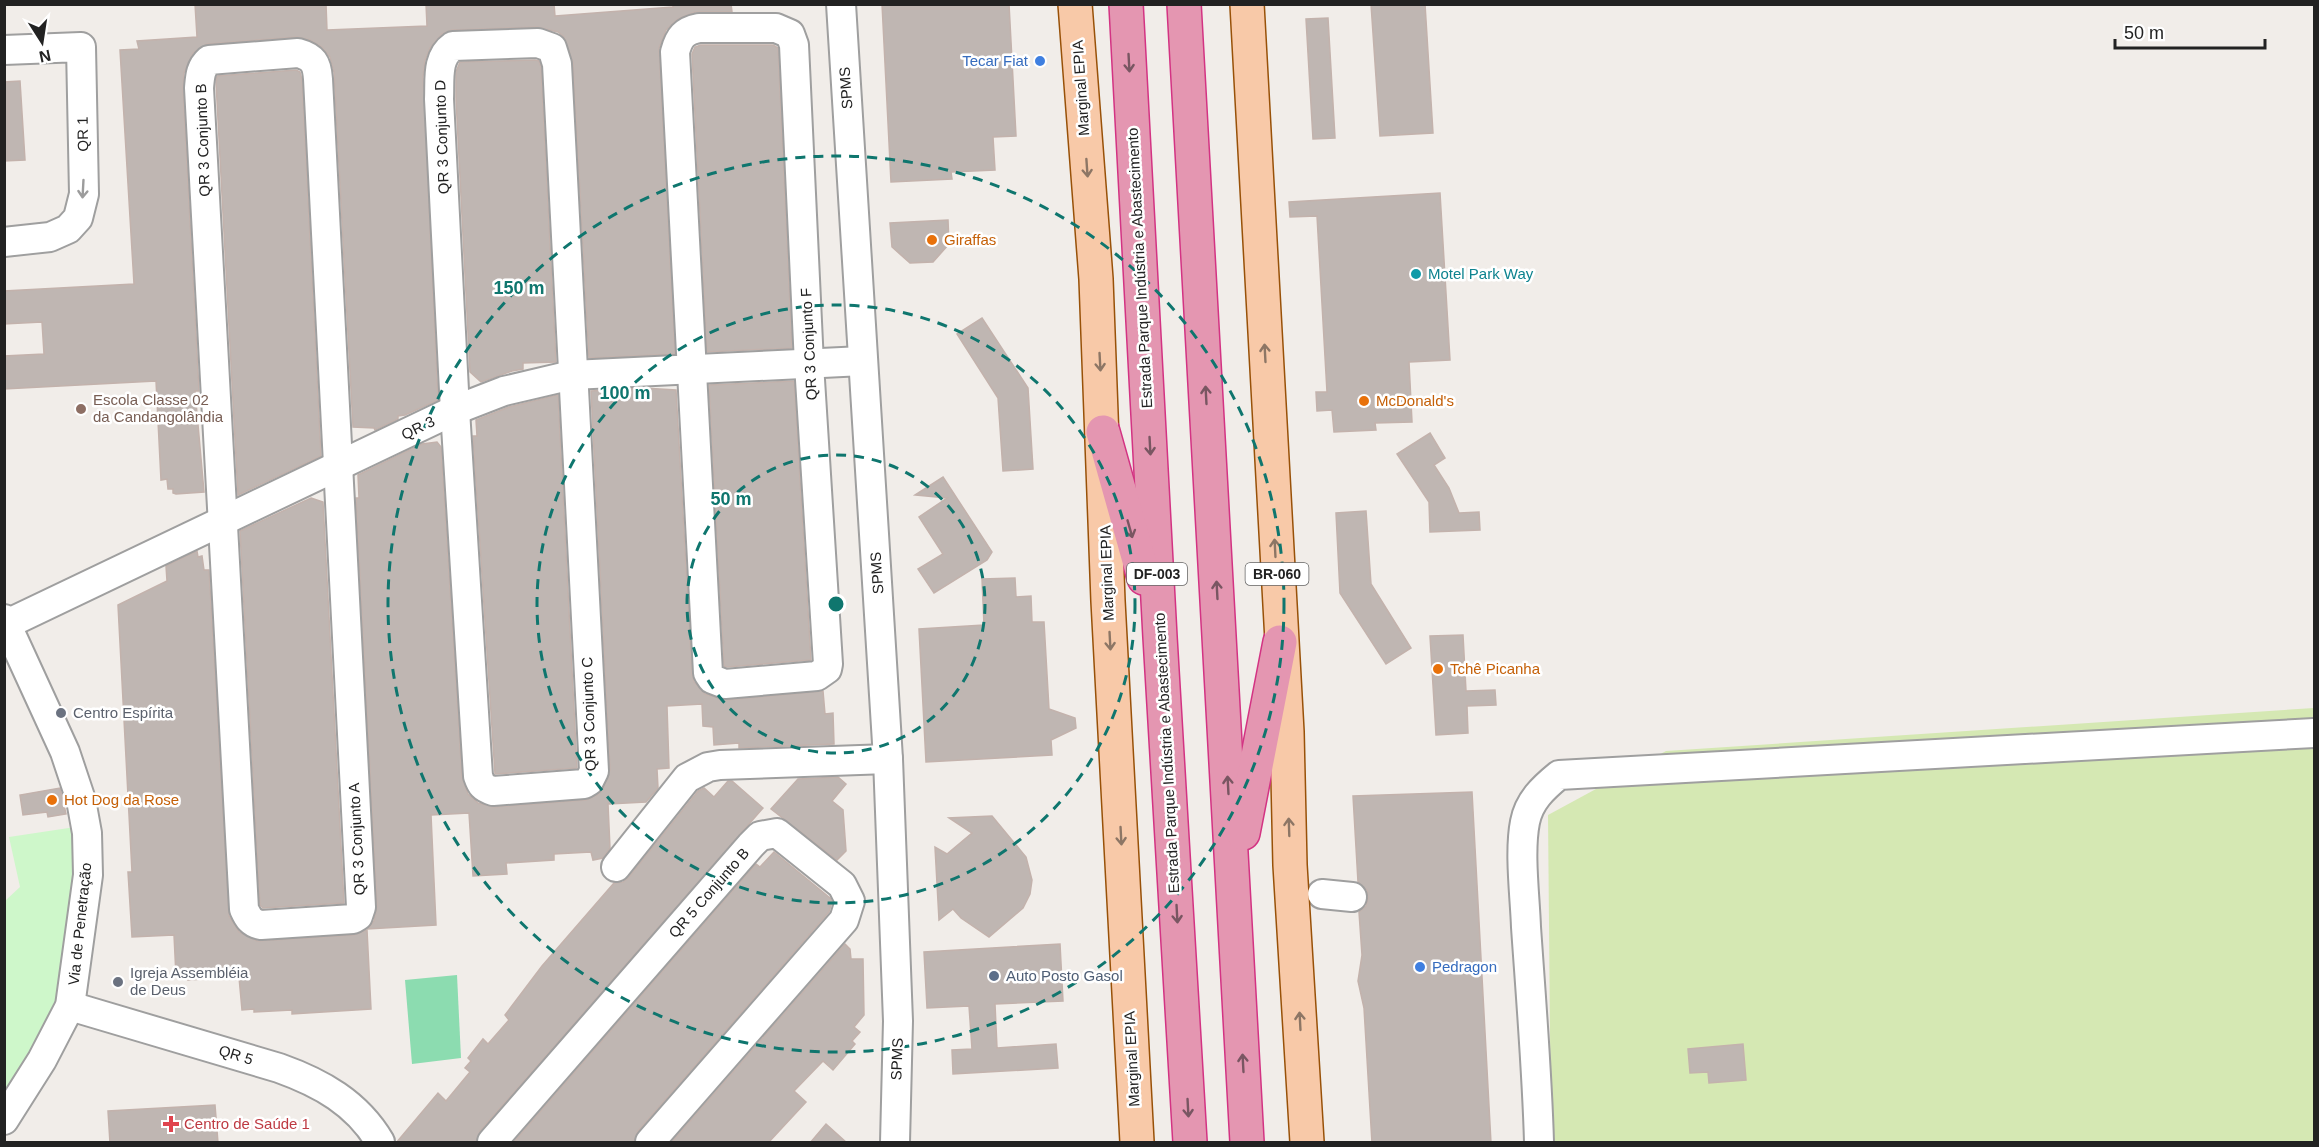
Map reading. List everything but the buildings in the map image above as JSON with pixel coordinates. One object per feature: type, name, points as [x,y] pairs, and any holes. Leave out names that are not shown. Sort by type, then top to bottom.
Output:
[{"type":"highway","name":"Estrada Parque Indústria e Abastecimento","points":[[1126,4],[1160,638],[1191,1143]]},
{"type":"highway","points":[[1184,4],[1247,1143]]},
{"type":"highway","points":[[1103,432],[1160,638]]},
{"type":"highway","points":[[1234,882],[1280,642]]},
{"type":"main road","name":"Marginal EPIA","points":[[1075,4],[1095,267],[1108,601],[1137,1143]]},
{"type":"main road","name":"BR-060","points":[[1246,4],[1280,642],[1287,732],[1290,865],[1307,1143]]},
{"type":"street","name":"SPMS","points":[[841,4],[888,759],[898,1021],[895,1143]]},
{"type":"street","name":"QR 3 Conjunto F","points":[[776,28],[790,34],[794,45],[809,364],[827,669],[817,676],[725,684],[712,679],[708,673],[692,369],[675,52],[678,40],[689,30],[776,28]]},
{"type":"street","name":"QR 3 Conjunto D","points":[[455,410],[439,99],[440,63],[445,52],[453,45],[538,43],[552,48],[555,54],[572,375]]},
{"type":"street","name":"QR 1","points":[[4,50],[81,47],[84,194],[78,218],[68,229],[50,237],[4,242]]},
{"type":"street","name":"QR 3 Conjunto B","points":[[222,521],[199,88],[200,72],[203,64],[209,60],[298,53],[309,56],[317,69],[339,466]]},
{"type":"street","name":"QR 3","points":[[6,621],[455,410],[504,391],[572,375],[863,361]]},
{"type":"street","name":"QR 3 Conjunto C","points":[[455,410],[478,776],[481,785],[493,790],[584,784],[589,781],[594,771],[572,375]]},
{"type":"street","name":"QR 3 Conjunto A","points":[[222,521],[244,909],[253,923],[261,925],[353,919],[358,916],[361,907],[339,466]]},
{"type":"street","name":"Via de Penetração","points":[[6,621],[65,752],[81,800],[87,833],[88,875],[70,1006],[6,1126]]},
{"type":"street","points":[[1539,1143],[1524,887],[1525,822],[1541,789],[1559,775],[2314,733]]},
{"type":"street","points":[[616,867],[678,788],[697,771],[720,765],[888,759]]},
{"type":"street","name":"QR 5 Conjunto B","points":[[492,1143],[750,845],[760,836],[777,833],[842,885],[850,901],[844,920],[650,1143]]},
{"type":"street","points":[[1322,894],[1352,897]]},
{"type":"street","name":"QR 5","points":[[70,1006],[311,1079],[353,1108],[369,1124],[380,1143]]},
{"type":"green space","points":[[2314,708],[2314,1142],[1551,1142],[1548,815],[1666,751]]},
{"type":"green space","points":[[82,826],[75,959],[39,1059],[5,1105],[5,901],[20,887],[9,837]]},
{"type":"green space","points":[[457,975],[461,1058],[412,1064],[405,980]]},
{"type":"place","name":"Tecar Fiat","points":[[1040,61]]},
{"type":"place","name":"Giraffas","points":[[932,240]]},
{"type":"place","name":"Motel Park Way","points":[[1416,274]]},
{"type":"place","name":"McDonald's","points":[[1364,401]]},
{"type":"place","name":"Escola Classe 02 da Candangolândia","points":[[81,409]]},
{"type":"place","name":"Tchê Picanha","points":[[1438,669]]},
{"type":"place","name":"Centro Espírita","points":[[61,713]]},
{"type":"place","name":"Hot Dog da Rose","points":[[52,800]]},
{"type":"place","name":"Pedragon","points":[[1420,967]]},
{"type":"place","name":"Auto Posto Gasol","points":[[994,976]]},
{"type":"place","name":"Igreja Assembléia de Deus","points":[[118,982]]},
{"type":"place","name":"Centro de Saúde 1","points":[[171,1124]]}]
